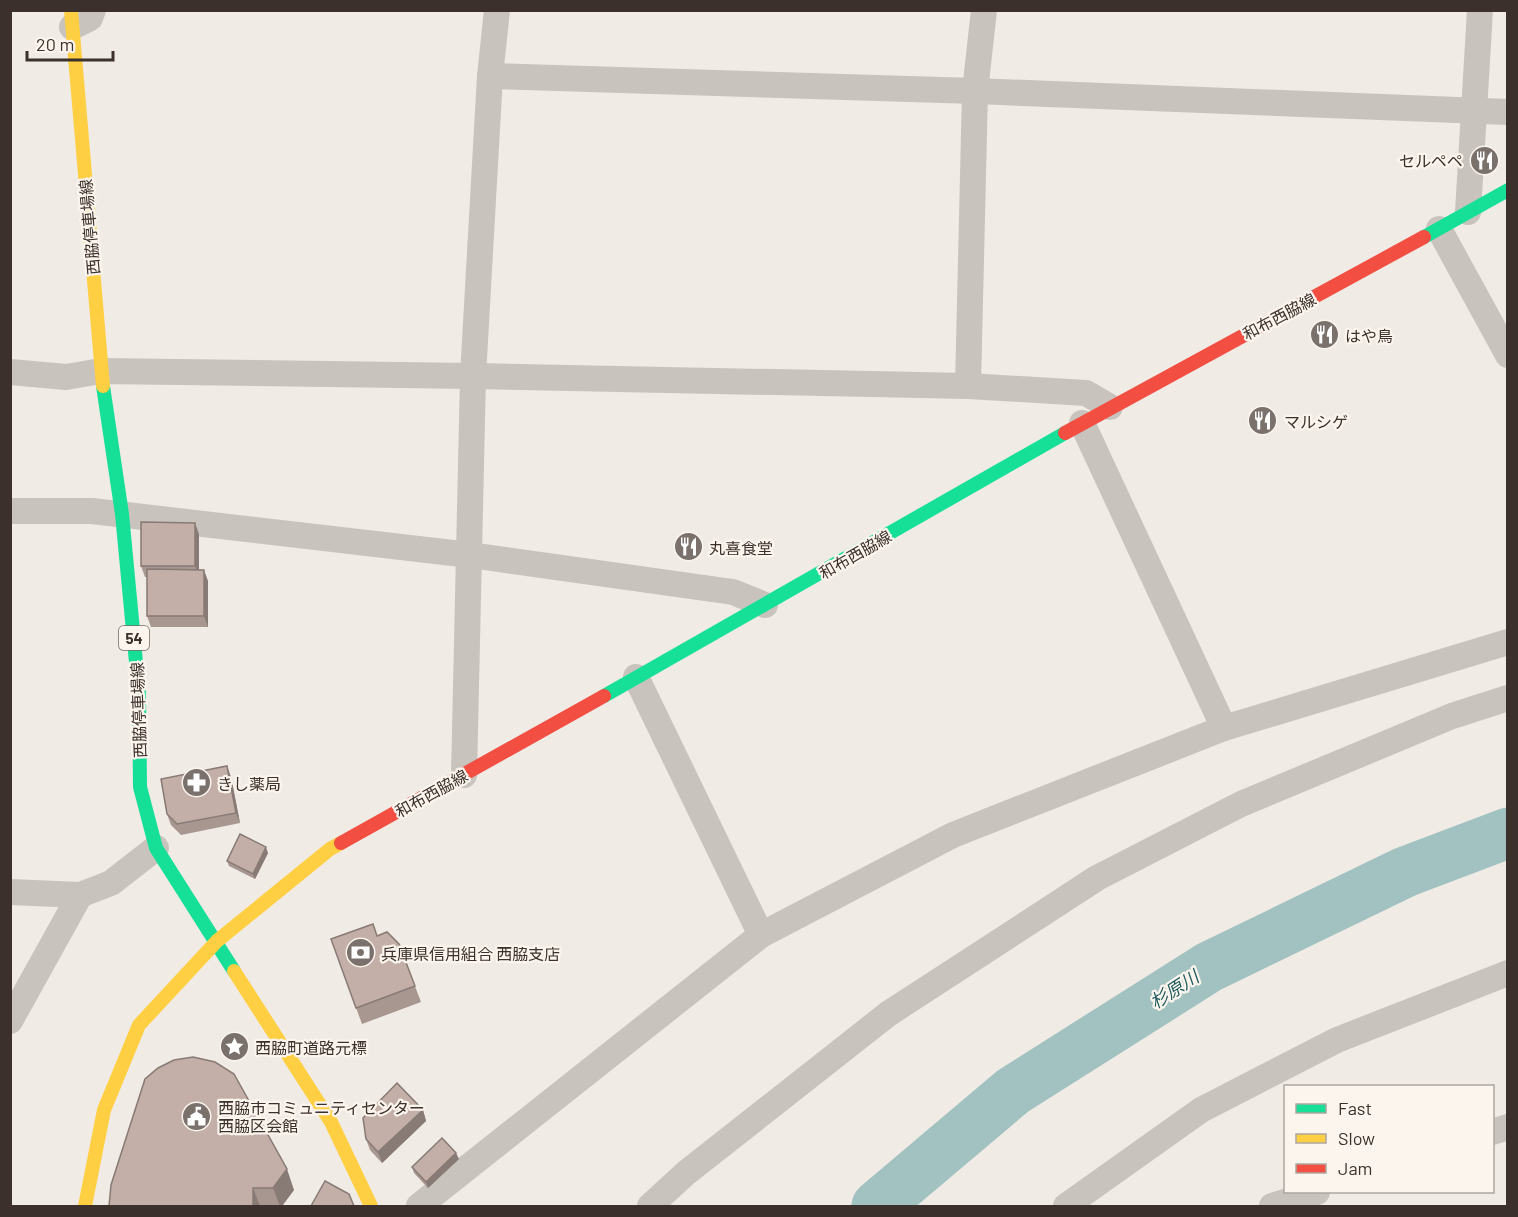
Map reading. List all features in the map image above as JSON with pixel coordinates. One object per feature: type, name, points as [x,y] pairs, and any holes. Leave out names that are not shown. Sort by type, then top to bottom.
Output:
[{"type":"main road","name":"西脇停車場線","points":[[72,19],[101,371],[122,514],[139,694],[140,787],[156,848],[332,1122],[371,1206]]},
{"type":"main road","name":"和布西脇線","points":[[85,1206],[104,1110],[139,1025],[217,941],[330,849],[765,605],[1110,407],[1439,229],[1508,189]]},
{"type":"street","points":[[72,19],[90,18],[93,10]]},
{"type":"street","points":[[464,775],[473,376],[490,76],[497,10]]},
{"type":"street","points":[[968,386],[975,91],[984,10]]},
{"type":"street","points":[[1468,212],[1480,10]]},
{"type":"street","points":[[490,76],[975,91],[1508,112]]},
{"type":"street","points":[[1439,229],[1508,355]]},
{"type":"street","points":[[10,372],[66,377],[101,371],[968,386],[1086,393],[1110,407]]},
{"type":"street","points":[[1082,423],[1224,728]]},
{"type":"street","points":[[10,511],[92,511],[470,555],[733,592],[765,605]]},
{"type":"street","points":[[419,1206],[761,935],[953,835],[1224,728],[1508,642]]},
{"type":"street","points":[[636,677],[761,935]]},
{"type":"street","points":[[650,1206],[686,1173],[888,1014],[1097,878],[1241,804],[1452,716],[1508,698]]},
{"type":"street","points":[[10,892],[80,895],[111,883],[156,848]]},
{"type":"street","points":[[10,1021],[80,895]]},
{"type":"street","points":[[1066,1206],[1202,1110],[1337,1040],[1508,973]]},
{"type":"street","points":[[1272,1206],[1311,1193]]},
{"type":"building","points":[[141,522],[195,523],[195,566],[141,566]]},
{"type":"building","points":[[147,569],[204,570],[204,616],[147,616]]},
{"type":"building","points":[[227,766],[236,813],[177,824],[167,814],[161,779]]},
{"type":"building","points":[[240,834],[266,847],[253,874],[227,861]]},
{"type":"building","points":[[373,924],[377,936],[387,932],[399,944],[415,986],[356,1008],[331,939]]},
{"type":"building","points":[[193,1057],[215,1062],[234,1074],[287,1169],[273,1188],[253,1188],[253,1206],[109,1206],[111,1185],[145,1079],[158,1068],[174,1060]]},
{"type":"building","points":[[397,1083],[423,1110],[378,1152],[366,1139],[363,1118]]},
{"type":"building","points":[[442,1138],[456,1153],[426,1182],[412,1167]]},
{"type":"building","points":[[325,1181],[349,1194],[354,1206],[311,1206]]},
{"type":"waterway","name":"杉原川","points":[[877,1206],[1013,1091],[1209,967],[1405,872],[1508,833]]},
{"type":"traffic: fast","points":[[1424,237],[1508,190]]},
{"type":"traffic: fast","points":[[103,386],[122,514],[139,694],[140,787],[156,848],[234,971]]},
{"type":"traffic: fast","points":[[604,696],[1065,433]]},
{"type":"traffic: slow","points":[[71,10],[103,386]]},
{"type":"traffic: slow","points":[[85,1206],[104,1110],[139,1025],[217,941],[330,849],[341,843]]},
{"type":"traffic: slow","points":[[234,971],[331,1122],[371,1206]]},
{"type":"traffic: jam","points":[[1065,433],[1424,237]]},
{"type":"traffic: jam","points":[[341,843],[604,696]]},
{"type":"place","name":"セルペペ","points":[[1484,160]]},
{"type":"place","name":"はや鳥","points":[[1324,335]]},
{"type":"place","name":"マルシゲ","points":[[1263,421]]},
{"type":"place","name":"丸喜食堂","points":[[688,547]]},
{"type":"place","name":"きし薬局","points":[[196,783]]},
{"type":"place","name":"兵庫県信用組合 西脇支店","points":[[360,953]]},
{"type":"place","name":"西脇町道路元標","points":[[234,1047]]},
{"type":"place","name":"西脇市コミュニティセンター 西脇区会館","points":[[197,1116]]}]
